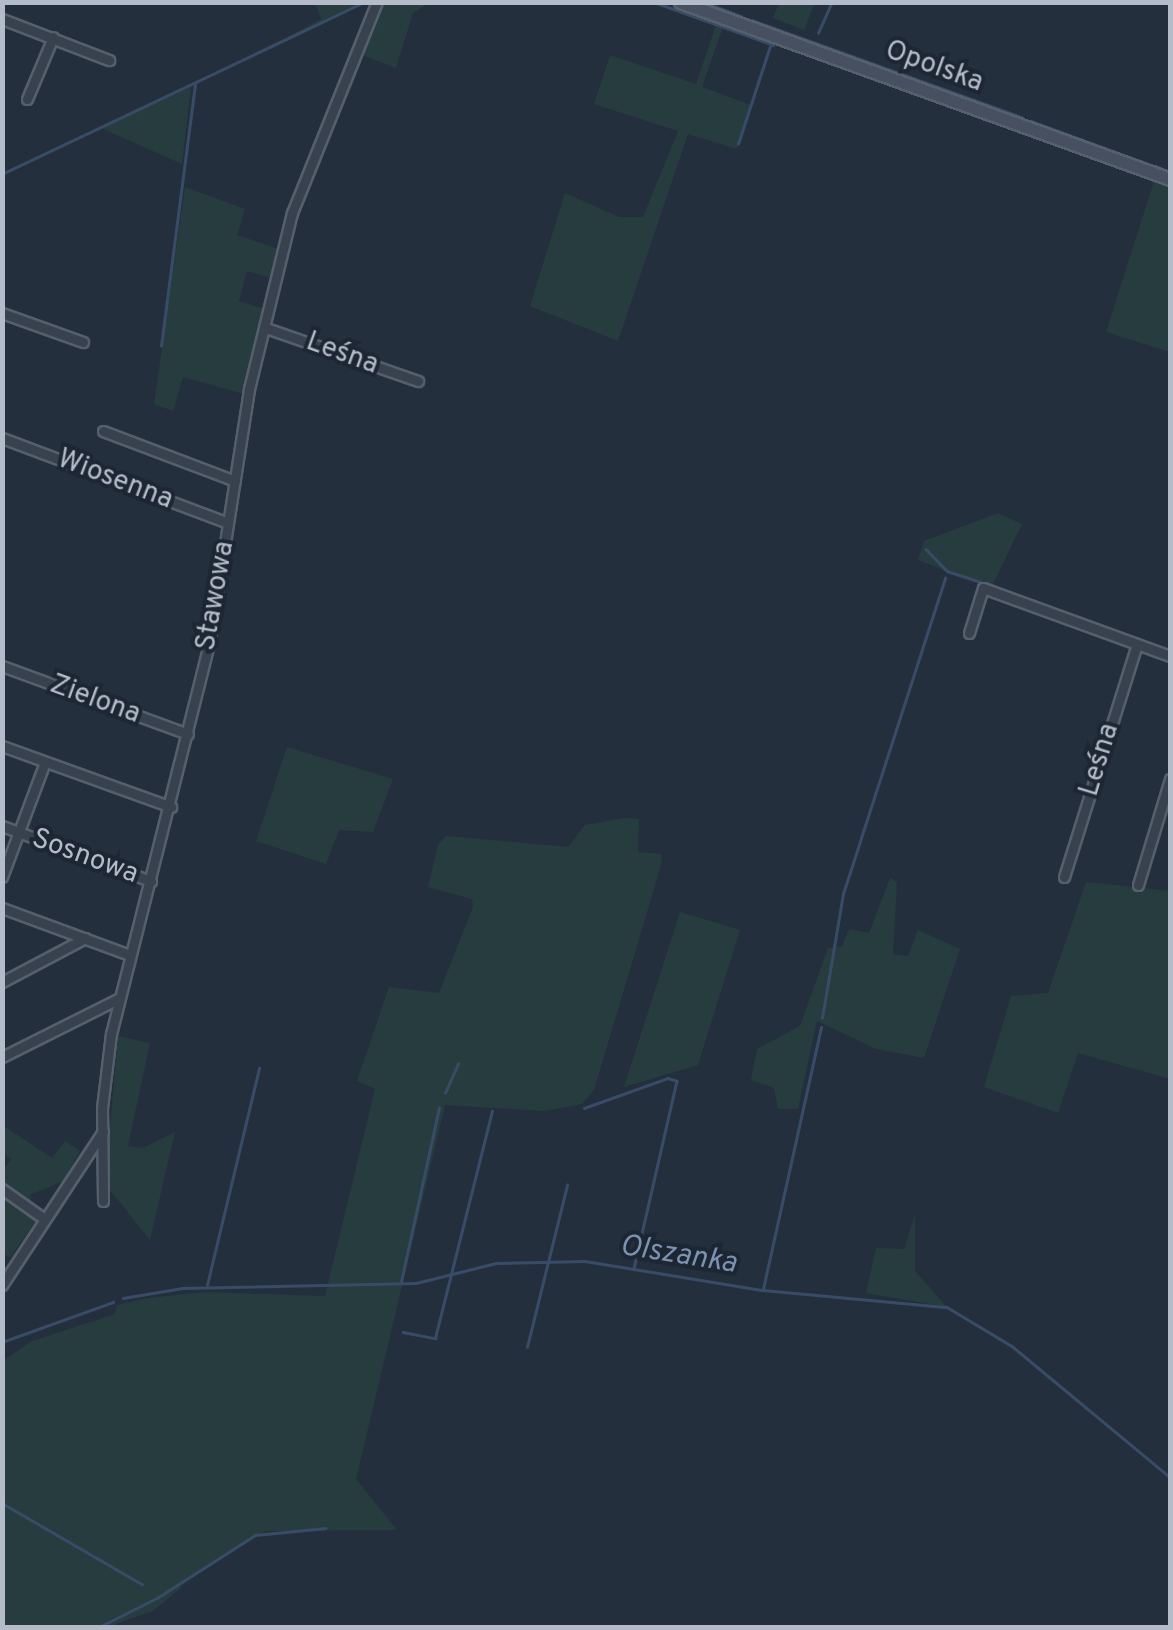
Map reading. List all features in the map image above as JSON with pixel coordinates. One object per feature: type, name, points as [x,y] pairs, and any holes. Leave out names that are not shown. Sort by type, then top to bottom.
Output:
[{"type":"main road","name":"Opolska","points":[[680,2],[1170,179]]},
{"type":"street","name":"Stawowa","points":[[103,1201],[103,1131],[118,1000],[188,734],[266,328],[292,214],[377,2]]},
{"type":"street","points":[[2,19],[109,60]]},
{"type":"street","points":[[27,99],[53,37]]},
{"type":"street","points":[[2,313],[83,342]]},
{"type":"street","name":"Leśna","points":[[266,328],[418,382]]},
{"type":"street","points":[[103,431],[236,481]]},
{"type":"street","name":"Wiosenna","points":[[2,438],[228,522]]},
{"type":"street","points":[[969,632],[983,588],[1170,656]]},
{"type":"street","name":"Leśna","points":[[1064,877],[1137,644]]},
{"type":"street","name":"Zielona","points":[[2,666],[188,734]]},
{"type":"street","points":[[2,746],[170,808]]},
{"type":"street","name":"Sosnowa","points":[[19,832],[45,762]]},
{"type":"street","points":[[1138,886],[1170,779]]},
{"type":"street","name":"Sosnowa","points":[[2,826],[151,881]]},
{"type":"street","points":[[2,878],[19,832]]},
{"type":"street","points":[[2,908],[130,955]]},
{"type":"street","points":[[2,982],[85,938]]},
{"type":"street","points":[[2,1057],[118,1000]]},
{"type":"street","points":[[2,1285],[103,1131]]},
{"type":"street","points":[[2,1190],[43,1218]]},
{"type":"green space","points":[[315,3],[361,3],[266,49],[321,19]]},
{"type":"green space","points":[[381,3],[429,3],[413,13],[396,68],[362,55]]},
{"type":"green space","points":[[779,3],[815,3],[804,30],[773,18]]},
{"type":"green space","points":[[716,25],[723,27],[702,87],[751,105],[737,149],[688,134],[618,341],[530,306],[565,193],[619,217],[643,217],[678,131],[594,104],[610,55],[696,84]]},
{"type":"green space","points":[[191,87],[182,164],[101,128],[168,97]]},
{"type":"green space","points":[[1155,178],[1170,184],[1170,352],[1106,332]]},
{"type":"green space","points":[[185,187],[245,209],[237,235],[281,250],[275,279],[247,271],[239,301],[267,310],[244,394],[183,377],[173,411],[154,404]]},
{"type":"green space","points":[[998,513],[1022,524],[991,588],[918,560],[924,541]]},
{"type":"green space","points":[[287,747],[393,779],[373,832],[339,830],[326,864],[256,841]]},
{"type":"green space","points":[[639,819],[638,852],[661,854],[662,862],[594,1090],[582,1104],[545,1111],[445,1105],[356,1479],[397,1530],[265,1531],[178,1585],[182,1587],[153,1611],[106,1628],[3,1627],[4,1360],[32,1341],[115,1314],[117,1305],[148,1298],[204,1292],[325,1296],[375,1089],[357,1081],[389,987],[439,993],[473,907],[472,899],[428,887],[438,845],[446,836],[568,847],[585,825]]},
{"type":"green space","points":[[890,878],[897,882],[893,954],[908,956],[918,930],[960,949],[924,1058],[876,1049],[817,1021],[798,1109],[778,1109],[774,1088],[751,1080],[757,1049],[800,1026],[828,948],[842,946],[849,929],[869,933]]},
{"type":"green space","points":[[1086,882],[1170,891],[1170,1079],[1078,1053],[1058,1113],[984,1087],[1011,996],[1048,993]]},
{"type":"green space","points":[[680,912],[740,930],[698,1065],[624,1087]]},
{"type":"green space","points":[[118,1036],[150,1043],[128,1146],[143,1148],[175,1132],[150,1240],[105,1184]]},
{"type":"green space","points":[[2,1125],[52,1158],[65,1141],[80,1151],[63,1181],[30,1195],[35,1222],[10,1258],[3,1253],[3,1171],[11,1159],[3,1153]]},
{"type":"green space","points":[[915,1215],[915,1271],[947,1307],[866,1293],[876,1248],[904,1249]]},
{"type":"waterway","points":[[2,174],[364,2]]},
{"type":"waterway","points":[[654,2],[774,45]]},
{"type":"waterway","points":[[704,2],[741,16]]},
{"type":"waterway","points":[[818,33],[832,2]]},
{"type":"waterway","points":[[752,20],[1022,117]]},
{"type":"waterway","points":[[738,144],[770,46]]},
{"type":"waterway","points":[[161,346],[195,85]]},
{"type":"waterway","points":[[1031,121],[1146,163]]},
{"type":"waterway","points":[[1156,166],[1169,172]]},
{"type":"waterway","points":[[926,549],[947,571]]},
{"type":"waterway","points":[[947,571],[980,582]]},
{"type":"waterway","points":[[822,1018],[843,894],[945,578]]},
{"type":"waterway","points":[[763,1289],[821,1027]]},
{"type":"waterway","points":[[445,1093],[458,1064]]},
{"type":"waterway","points":[[207,1285],[259,1068]]},
{"type":"waterway","points":[[584,1108],[668,1078],[677,1081],[634,1269]]},
{"type":"waterway","points":[[401,1282],[439,1108]]},
{"type":"waterway","points":[[403,1332],[435,1338],[492,1111]]},
{"type":"waterway","points":[[527,1347],[567,1185]]},
{"type":"waterway","name":"Olszanka","points":[[123,1298],[182,1288],[416,1283],[496,1263],[585,1261],[763,1290],[947,1307],[1012,1346],[1170,1477]]},
{"type":"waterway","name":"Olszanka","points":[[2,1342],[113,1302]]},
{"type":"waterway","points":[[2,1503],[142,1584]]},
{"type":"waterway","points":[[97,1628],[157,1598],[255,1535],[326,1528]]}]
